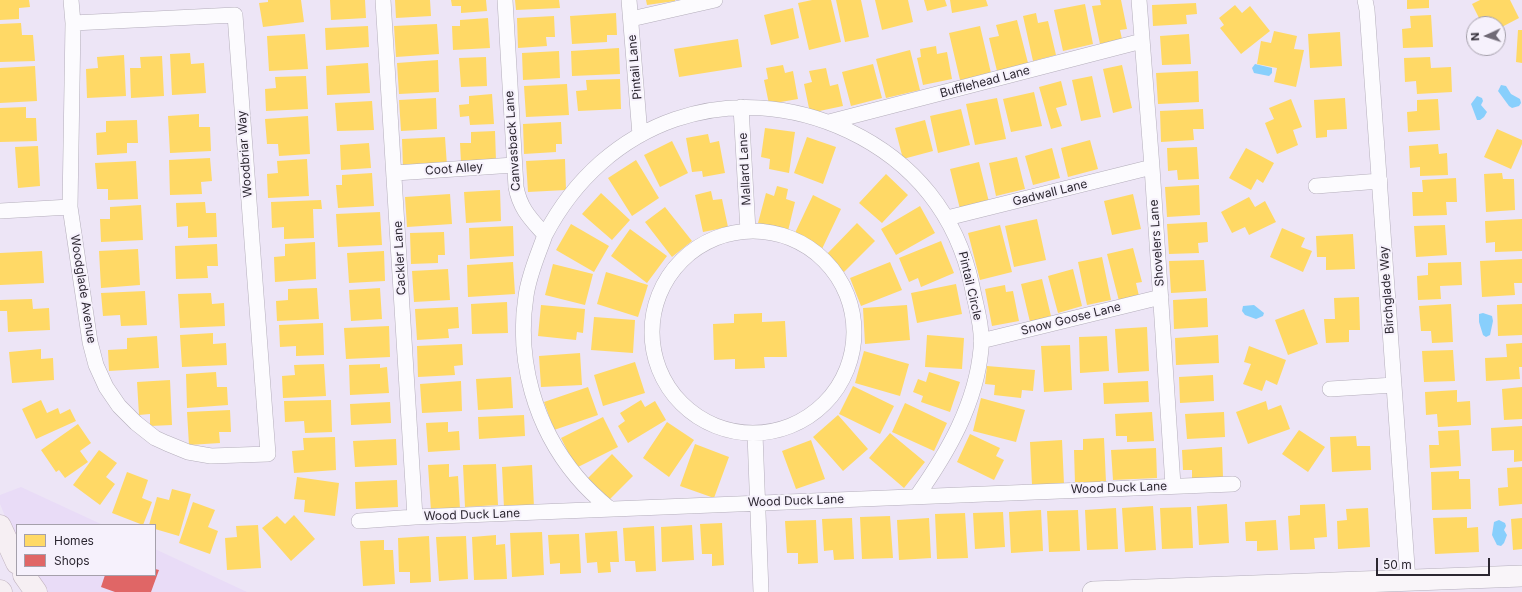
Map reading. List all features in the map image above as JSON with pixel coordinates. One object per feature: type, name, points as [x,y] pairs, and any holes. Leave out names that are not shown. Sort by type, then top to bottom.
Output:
[{"type":"main road","points":[[0,526],[16,561]]},
{"type":"main road","points":[[25,576],[36,592]]},
{"type":"street","name":"Woodglade Avenue","points":[[71,0],[70,207],[90,342],[94,357],[106,386],[119,406],[136,423],[155,438],[188,452],[223,457],[268,454]]},
{"type":"street","name":"Cackler Lane","points":[[383,0],[395,174],[415,517]]},
{"type":"street","name":"Canvasback Lane","points":[[504,0],[514,165],[518,198],[524,211],[545,235]]},
{"type":"street","name":"Pintail Lane","points":[[629,0],[640,134]]},
{"type":"street","points":[[631,19],[715,0]]},
{"type":"street","name":"Shovelers Lane","points":[[1139,0],[1152,167],[1173,486]]},
{"type":"street","name":"Birchglade Way","points":[[1365,0],[1380,181],[1408,580]]},
{"type":"street","name":"Woodbriar Way","points":[[72,23],[235,15],[268,454]]},
{"type":"street","name":"Bufflehead Lane","points":[[829,122],[1142,41]]},
{"type":"street","name":"Pintail Circle","points":[[545,235],[552,221],[569,195],[590,172],[614,151],[640,134],[661,124],[691,114],[718,109],[741,107],[796,112],[829,122],[862,137],[887,153],[909,171],[930,193],[947,218],[968,268],[978,316],[981,341],[977,374],[962,422],[932,475],[917,496]]},
{"type":"street","name":"Mallard Lane","points":[[741,107],[748,230]]},
{"type":"street","name":"Coot Alley","points":[[395,174],[514,165]]},
{"type":"street","name":"Gadwall Lane","points":[[947,218],[1152,167]]},
{"type":"street","points":[[1316,186],[1380,181]]},
{"type":"street","points":[[0,211],[70,207]]},
{"type":"street","points":[[748,230],[785,236],[802,244],[818,255],[831,268],[841,284],[853,319],[853,338],[850,357],[844,375],[835,391],[823,406],[792,426],[774,432],[755,434],[736,433],[718,428],[687,410],[674,396],[664,381],[652,345],[654,308],[660,291],[670,274],[682,260],[696,249],[712,240],[729,234],[748,230]]},
{"type":"street","points":[[545,235],[533,267],[526,293],[524,350],[529,381],[538,411],[549,436],[561,456],[577,478],[610,509]]},
{"type":"street","name":"Snow Goose Lane","points":[[981,341],[1161,297]]},
{"type":"street","points":[[1330,389],[1394,385]]},
{"type":"street","points":[[755,434],[761,592]]},
{"type":"street","name":"Wood Duck Lane","points":[[359,521],[415,517],[758,502],[1233,484]]},
{"type":"street","points":[[1093,592],[1522,576]]},
{"type":"shaded area","points":[[21,487],[101,524],[16,524],[16,543],[0,504],[0,495]]},
{"type":"shaded area","points":[[156,549],[247,592],[44,592],[35,576],[156,576]]},
{"type":"water","points":[[1255,64],[1272,68],[1272,73],[1269,76],[1254,73],[1252,68]]},
{"type":"water","points":[[1501,85],[1506,86],[1511,94],[1520,99],[1521,103],[1519,106],[1512,108],[1509,106],[1498,91]]},
{"type":"water","points":[[1477,96],[1482,98],[1483,101],[1481,105],[1487,112],[1480,120],[1477,120],[1471,104]]},
{"type":"water","points":[[1254,305],[1264,313],[1263,316],[1256,319],[1245,315],[1242,311],[1243,306]]},
{"type":"water","points":[[1483,313],[1492,316],[1493,321],[1490,335],[1486,337],[1483,335],[1479,322],[1479,314]]},
{"type":"water","points":[[1499,520],[1505,523],[1506,526],[1504,530],[1507,535],[1501,546],[1497,545],[1492,535],[1494,522]]},
{"type":"building: Homes","points":[[0,0],[29,0],[30,7],[19,8],[19,19],[0,20]]},
{"type":"building: Homes","points":[[268,0],[301,0],[304,22],[263,27],[259,3],[268,2]]},
{"type":"building: Homes","points":[[330,0],[365,0],[366,18],[331,20]]},
{"type":"building: Homes","points":[[395,0],[430,0],[431,16],[396,18]]},
{"type":"building: Homes","points":[[451,0],[486,0],[487,11],[461,13],[461,6],[452,6]]},
{"type":"building: Homes","points":[[515,0],[559,0],[560,8],[516,10]]},
{"type":"building: Homes","points":[[646,0],[675,0],[675,1],[647,5]]},
{"type":"building: Homes","points":[[812,0],[831,0],[841,42],[809,50],[798,3]]},
{"type":"building: Homes","points":[[836,0],[861,0],[869,37],[845,42]]},
{"type":"building: Homes","points":[[875,0],[908,0],[913,22],[882,30]]},
{"type":"building: Homes","points":[[924,0],[945,0],[947,6],[927,11]]},
{"type":"building: Homes","points":[[950,0],[986,0],[988,6],[952,13]]},
{"type":"building: Homes","points":[[1100,0],[1121,0],[1127,29],[1120,30],[1122,39],[1100,44],[1092,6],[1101,5]]},
{"type":"building: Homes","points":[[1407,0],[1429,0],[1429,8],[1407,9]]},
{"type":"building: Homes","points":[[1480,0],[1510,0],[1519,18],[1506,25],[1506,16],[1478,16],[1472,4]]},
{"type":"building: Homes","points":[[1196,3],[1197,14],[1186,15],[1187,24],[1153,26],[1152,5]]},
{"type":"building: Homes","points":[[1085,4],[1093,44],[1063,51],[1054,10]]},
{"type":"building: Homes","points":[[1235,5],[1242,13],[1250,6],[1270,31],[1241,54],[1220,28],[1224,25],[1219,18]]},
{"type":"building: Homes","points":[[793,8],[799,38],[771,45],[764,15]]},
{"type":"building: Homes","points":[[616,13],[617,35],[607,35],[607,42],[572,44],[570,16]]},
{"type":"building: Homes","points":[[1036,13],[1038,23],[1048,21],[1056,55],[1033,61],[1023,16]]},
{"type":"building: Homes","points":[[1431,15],[1433,47],[1403,48],[1402,29],[1411,28],[1410,16]]},
{"type":"building: Homes","points":[[554,16],[555,37],[546,37],[547,46],[518,48],[517,18]]},
{"type":"building: Homes","points":[[488,18],[490,48],[453,50],[452,26],[460,26],[460,20]]},
{"type":"building: Homes","points":[[1017,20],[1028,63],[997,71],[989,38],[999,36],[996,25]]},
{"type":"building: Homes","points":[[21,23],[22,35],[33,35],[35,61],[0,62],[0,24]]},
{"type":"building: Homes","points":[[437,24],[439,54],[396,57],[394,26]]},
{"type":"building: Homes","points":[[368,26],[369,47],[326,50],[325,28]]},
{"type":"building: Homes","points":[[980,26],[991,73],[960,80],[949,33]]},
{"type":"building: Homes","points":[[1518,30],[1522,30],[1522,63],[1516,62]]},
{"type":"building: Homes","points":[[1274,31],[1297,36],[1294,49],[1304,50],[1296,87],[1274,82],[1277,68],[1257,64],[1261,41],[1271,43]]},
{"type":"building: Homes","points":[[1340,32],[1342,66],[1310,68],[1308,34]]},
{"type":"building: Homes","points":[[305,34],[308,69],[269,71],[267,36]]},
{"type":"building: Homes","points":[[1189,34],[1191,64],[1162,65],[1160,36]]},
{"type":"building: Homes","points":[[738,39],[742,67],[679,77],[674,49]]},
{"type":"building: Homes","points":[[936,46],[937,54],[947,52],[952,79],[923,85],[917,58],[921,57],[920,49]]},
{"type":"building: Homes","points":[[619,48],[620,74],[572,76],[571,51]]},
{"type":"building: Homes","points":[[910,50],[920,90],[886,98],[876,59]]},
{"type":"building: Homes","points":[[559,51],[560,78],[523,80],[522,53]]},
{"type":"building: Homes","points":[[190,53],[191,64],[204,63],[206,93],[172,95],[170,54]]},
{"type":"building: Homes","points":[[124,55],[126,96],[87,98],[86,69],[98,68],[97,57]]},
{"type":"building: Homes","points":[[162,56],[164,96],[131,98],[130,68],[141,68],[140,57]]},
{"type":"building: Homes","points":[[486,57],[487,86],[461,87],[459,58]]},
{"type":"building: Homes","points":[[1430,57],[1431,68],[1451,67],[1452,92],[1417,94],[1416,81],[1405,82],[1404,58]]},
{"type":"building: Homes","points":[[438,60],[439,92],[399,94],[397,63]]},
{"type":"building: Homes","points":[[368,63],[370,93],[327,95],[326,66]]},
{"type":"building: Homes","points":[[873,64],[882,98],[851,106],[842,72]]},
{"type":"building: Homes","points":[[783,65],[785,73],[793,71],[798,99],[769,104],[764,80],[768,79],[766,68]]},
{"type":"building: Homes","points":[[1122,65],[1132,108],[1113,113],[1103,69]]},
{"type":"building: Homes","points":[[35,66],[37,101],[0,103],[0,68]]},
{"type":"building: Homes","points":[[826,68],[830,86],[838,84],[843,106],[810,113],[804,84],[812,82],[809,71]]},
{"type":"building: Homes","points":[[1198,71],[1199,102],[1158,104],[1156,73]]},
{"type":"building: Homes","points":[[306,76],[308,109],[266,111],[265,89],[276,88],[275,77]]},
{"type":"building: Homes","points":[[1092,76],[1101,117],[1081,121],[1072,80]]},
{"type":"building: Homes","points":[[620,79],[621,109],[578,111],[576,91],[587,90],[586,80]]},
{"type":"building: Homes","points":[[1061,81],[1067,105],[1056,108],[1062,126],[1051,129],[1039,87]]},
{"type":"building: Homes","points":[[567,84],[569,115],[526,117],[524,86]]},
{"type":"building: Homes","points":[[1034,92],[1042,126],[1011,132],[1003,99]]},
{"type":"building: Homes","points":[[492,94],[494,124],[470,125],[469,116],[460,117],[459,105],[469,104],[469,96]]},
{"type":"building: Homes","points":[[436,98],[437,129],[401,131],[399,100]]},
{"type":"building: Homes","points":[[997,98],[1006,139],[975,145],[966,104]]},
{"type":"building: Homes","points":[[1345,98],[1347,129],[1327,130],[1327,137],[1316,138],[1314,100]]},
{"type":"building: Homes","points":[[1291,99],[1302,127],[1293,130],[1298,145],[1277,154],[1265,123],[1274,119],[1269,108]]},
{"type":"building: Homes","points":[[1438,99],[1440,130],[1408,132],[1407,112],[1417,111],[1417,100]]},
{"type":"building: Homes","points":[[372,101],[374,130],[337,131],[335,103]]},
{"type":"building: Homes","points":[[26,107],[26,118],[36,118],[37,141],[0,142],[0,108]]},
{"type":"building: Homes","points":[[961,109],[970,145],[938,153],[930,116]]},
{"type":"building: Homes","points":[[1203,109],[1204,129],[1193,129],[1194,140],[1161,142],[1160,111]]},
{"type":"building: Homes","points":[[199,114],[199,127],[210,127],[211,151],[170,153],[168,116]]},
{"type":"building: Homes","points":[[308,116],[310,154],[279,156],[278,144],[267,144],[265,119]]},
{"type":"building: Homes","points":[[137,120],[138,143],[127,143],[127,153],[97,155],[96,133],[106,132],[106,121]]},
{"type":"building: Homes","points":[[925,120],[933,151],[903,159],[895,128]]},
{"type":"building: Homes","points":[[561,122],[562,144],[556,144],[556,152],[524,154],[523,124]]},
{"type":"building: Homes","points":[[765,128],[795,132],[789,173],[769,169],[770,159],[761,157]]},
{"type":"building: Homes","points":[[1497,129],[1522,140],[1522,144],[1511,169],[1484,157]]},
{"type":"building: Homes","points":[[495,131],[496,161],[461,163],[460,143],[471,143],[471,132]]},
{"type":"building: Homes","points":[[708,134],[710,143],[719,141],[725,173],[703,177],[702,171],[692,172],[686,138]]},
{"type":"building: Homes","points":[[445,137],[447,166],[403,168],[402,139]]},
{"type":"building: Homes","points":[[807,137],[836,147],[823,184],[794,173]]},
{"type":"building: Homes","points":[[1090,140],[1098,169],[1068,177],[1061,148]]},
{"type":"building: Homes","points":[[672,141],[688,173],[660,187],[644,155]]},
{"type":"building: Homes","points":[[369,143],[371,168],[341,170],[340,145]]},
{"type":"building: Homes","points":[[1438,144],[1439,154],[1447,153],[1448,175],[1420,176],[1420,167],[1410,168],[1409,146]]},
{"type":"building: Homes","points":[[38,146],[40,186],[18,188],[15,147]]},
{"type":"building: Homes","points":[[1197,147],[1199,179],[1178,180],[1177,170],[1168,171],[1167,148]]},
{"type":"building: Homes","points":[[1052,148],[1060,178],[1033,185],[1025,156]]},
{"type":"building: Homes","points":[[1246,148],[1274,163],[1263,183],[1257,179],[1251,190],[1229,178]]},
{"type":"building: Homes","points":[[1017,157],[1025,189],[996,196],[989,163]]},
{"type":"building: Homes","points":[[210,158],[212,181],[201,182],[202,194],[170,195],[169,160]]},
{"type":"building: Homes","points":[[307,159],[309,196],[268,198],[267,174],[278,173],[277,161]]},
{"type":"building: Homes","points":[[565,159],[566,190],[528,192],[526,161]]},
{"type":"building: Homes","points":[[636,160],[659,198],[632,216],[608,178]]},
{"type":"building: Homes","points":[[136,161],[138,199],[108,200],[108,189],[97,189],[95,163]]},
{"type":"building: Homes","points":[[979,162],[989,202],[960,209],[950,169]]},
{"type":"building: Homes","points":[[372,173],[374,206],[338,208],[336,185],[342,185],[342,175]]},
{"type":"building: Homes","points":[[1502,173],[1503,179],[1514,179],[1515,210],[1486,212],[1484,174]]},
{"type":"building: Homes","points":[[886,174],[908,195],[882,223],[859,203]]},
{"type":"building: Homes","points":[[1456,178],[1457,202],[1446,202],[1447,215],[1413,216],[1412,192],[1423,192],[1422,180]]},
{"type":"building: Homes","points":[[1199,185],[1200,215],[1167,217],[1165,187]]},
{"type":"building: Homes","points":[[777,186],[788,189],[786,199],[795,202],[788,231],[758,223],[766,193],[774,196]]},
{"type":"building: Homes","points":[[500,190],[501,221],[466,223],[464,192]]},
{"type":"building: Homes","points":[[711,191],[713,200],[722,199],[728,227],[703,232],[695,195]]},
{"type":"building: Homes","points":[[601,193],[630,220],[612,240],[582,214]]},
{"type":"building: Homes","points":[[450,194],[452,224],[407,227],[405,197]]},
{"type":"building: Homes","points":[[1133,194],[1141,229],[1112,235],[1104,201]]},
{"type":"building: Homes","points":[[813,195],[841,209],[822,249],[794,235]]},
{"type":"building: Homes","points":[[1249,197],[1255,207],[1265,201],[1276,222],[1249,235],[1245,227],[1232,233],[1221,212]]},
{"type":"building: Homes","points":[[321,200],[322,209],[313,209],[314,238],[284,239],[284,227],[272,228],[271,202]]},
{"type":"building: Homes","points":[[205,202],[206,213],[216,213],[217,237],[188,238],[188,226],[177,227],[176,203]]},
{"type":"building: Homes","points":[[141,205],[143,240],[101,242],[100,219],[110,219],[110,207]]},
{"type":"building: Homes","points":[[920,206],[935,233],[896,255],[881,229]]},
{"type":"building: Homes","points":[[665,207],[692,241],[672,257],[645,222]]},
{"type":"building: Homes","points":[[380,212],[382,245],[338,247],[336,214]]},
{"type":"building: Homes","points":[[1037,219],[1046,260],[1014,267],[1005,226]]},
{"type":"building: Homes","points":[[1522,219],[1522,251],[1495,252],[1495,242],[1486,243],[1485,221]]},
{"type":"building: Homes","points":[[1207,222],[1208,242],[1198,243],[1199,253],[1169,254],[1167,224]]},
{"type":"building: Homes","points":[[857,223],[875,241],[844,272],[826,255]]},
{"type":"building: Homes","points":[[571,224],[609,246],[594,272],[556,250]]},
{"type":"building: Homes","points":[[1000,225],[1012,272],[980,280],[968,233]]},
{"type":"building: Homes","points":[[1445,225],[1447,255],[1416,257],[1414,226]]},
{"type":"building: Homes","points":[[513,226],[514,256],[470,259],[469,228]]},
{"type":"building: Homes","points":[[1282,228],[1305,238],[1301,247],[1312,251],[1303,272],[1270,257]]},
{"type":"building: Homes","points":[[630,229],[667,256],[647,283],[611,256]]},
{"type":"building: Homes","points":[[444,232],[445,255],[438,255],[438,263],[411,264],[410,233]]},
{"type":"building: Homes","points":[[1353,234],[1355,269],[1326,270],[1326,257],[1317,257],[1316,236]]},
{"type":"building: Homes","points":[[941,241],[954,273],[921,287],[918,278],[909,282],[899,258]]},
{"type":"building: Homes","points":[[315,242],[316,279],[275,282],[274,257],[285,256],[285,244]]},
{"type":"building: Homes","points":[[217,244],[218,266],[207,266],[208,278],[176,279],[175,246]]},
{"type":"building: Homes","points":[[1133,248],[1142,282],[1136,283],[1139,296],[1119,301],[1107,254]]},
{"type":"building: Homes","points":[[138,249],[140,285],[101,288],[99,251]]},
{"type":"building: Homes","points":[[42,251],[44,283],[0,285],[0,253]]},
{"type":"building: Homes","points":[[384,251],[385,281],[349,283],[347,253]]},
{"type":"building: Homes","points":[[1102,257],[1111,300],[1087,305],[1078,262]]},
{"type":"building: Homes","points":[[1522,259],[1522,283],[1514,283],[1515,295],[1482,297],[1480,261]]},
{"type":"building: Homes","points":[[1204,260],[1206,291],[1171,293],[1169,261]]},
{"type":"building: Homes","points":[[513,262],[515,294],[468,297],[467,265]]},
{"type":"building: Homes","points":[[890,262],[902,290],[861,306],[850,278]]},
{"type":"building: Homes","points":[[1461,262],[1462,285],[1440,286],[1441,299],[1418,300],[1417,276],[1428,275],[1428,263]]},
{"type":"building: Homes","points":[[553,264],[593,274],[585,305],[545,295]]},
{"type":"building: Homes","points":[[448,269],[450,300],[414,302],[412,271]]},
{"type":"building: Homes","points":[[1073,269],[1082,306],[1058,313],[1048,276]]},
{"type":"building: Homes","points":[[606,272],[648,285],[638,317],[597,304]]},
{"type":"building: Homes","points":[[1042,279],[1051,316],[1030,322],[1021,284]]},
{"type":"building: Homes","points":[[956,284],[962,314],[917,323],[911,293]]},
{"type":"building: Homes","points":[[1005,285],[1006,292],[1013,291],[1019,321],[992,326],[985,289]]},
{"type":"building: Homes","points":[[317,288],[319,319],[277,321],[276,301],[288,300],[288,289]]},
{"type":"building: Homes","points":[[380,288],[382,319],[351,321],[349,290]]},
{"type":"building: Homes","points":[[145,291],[147,325],[121,326],[120,315],[103,316],[101,293]]},
{"type":"building: Homes","points":[[211,293],[212,304],[224,303],[225,326],[180,328],[178,294]]},
{"type":"building: Homes","points":[[1359,297],[1360,330],[1349,330],[1349,342],[1326,343],[1324,319],[1335,319],[1334,298]]},
{"type":"building: Homes","points":[[1207,298],[1208,327],[1174,329],[1173,300]]},
{"type":"building: Homes","points":[[32,299],[33,309],[49,308],[50,330],[8,332],[7,311],[0,311],[0,300]]},
{"type":"building: Homes","points":[[507,302],[508,333],[472,334],[471,304]]},
{"type":"building: Homes","points":[[1451,304],[1453,342],[1432,343],[1431,331],[1421,331],[1419,306]]},
{"type":"building: Homes","points":[[1522,304],[1522,335],[1498,336],[1497,305]]},
{"type":"building: Homes","points":[[541,305],[585,309],[583,333],[577,332],[576,340],[538,336]]},
{"type":"building: Homes","points":[[907,305],[910,340],[865,344],[863,308]]},
{"type":"building: Homes","points":[[458,307],[459,328],[448,329],[449,338],[417,340],[415,309]]},
{"type":"building: Homes","points":[[1304,309],[1318,344],[1288,355],[1275,320]]},
{"type":"building: Homes","points":[[762,313],[762,322],[785,321],[787,357],[764,357],[765,368],[735,369],[735,359],[714,360],[713,324],[734,323],[734,314]]},
{"type":"building: Homes","points":[[594,317],[635,320],[633,353],[591,350]]},
{"type":"building: Homes","points":[[323,323],[324,355],[296,356],[296,346],[280,347],[279,325]]},
{"type":"building: Homes","points":[[389,326],[390,357],[346,359],[344,328]]},
{"type":"building: Homes","points":[[1147,327],[1149,371],[1118,373],[1115,329]]},
{"type":"building: Homes","points":[[213,333],[213,344],[226,343],[227,365],[182,367],[180,335]]},
{"type":"building: Homes","points":[[927,335],[964,338],[962,369],[925,367]]},
{"type":"building: Homes","points":[[1218,335],[1219,363],[1176,365],[1175,338]]},
{"type":"building: Homes","points":[[157,336],[159,368],[109,371],[108,350],[127,349],[127,338]]},
{"type":"building: Homes","points":[[1107,336],[1109,371],[1080,373],[1079,337]]},
{"type":"building: Homes","points":[[1522,343],[1522,367],[1519,367],[1520,379],[1486,381],[1485,358],[1507,357],[1506,344]]},
{"type":"building: Homes","points":[[462,344],[463,365],[454,366],[455,375],[418,377],[417,346]]},
{"type":"building: Homes","points":[[1070,345],[1072,390],[1044,392],[1041,346]]},
{"type":"building: Homes","points":[[1249,346],[1286,360],[1277,385],[1266,380],[1262,391],[1243,384],[1251,364],[1244,362]]},
{"type":"building: Homes","points":[[41,349],[41,359],[53,358],[54,380],[12,383],[9,352]]},
{"type":"building: Homes","points":[[1453,350],[1455,381],[1424,382],[1422,351]]},
{"type":"building: Homes","points":[[864,351],[909,364],[900,396],[855,383]]},
{"type":"building: Homes","points":[[580,353],[582,385],[541,387],[539,356]]},
{"type":"building: Homes","points":[[635,362],[645,393],[603,406],[594,375]]},
{"type":"building: Homes","points":[[324,364],[326,396],[283,398],[282,376],[295,375],[294,365]]},
{"type":"building: Homes","points":[[380,364],[380,368],[387,367],[389,393],[350,395],[349,365]]},
{"type":"building: Homes","points":[[987,366],[1035,370],[1033,391],[1022,390],[1021,398],[994,395],[995,385],[985,384]]},
{"type":"building: Homes","points":[[216,372],[217,387],[227,387],[228,405],[187,408],[186,374]]},
{"type":"building: Homes","points":[[929,372],[960,382],[950,412],[921,402],[923,396],[913,392],[918,379],[926,382]]},
{"type":"building: Homes","points":[[1213,375],[1214,401],[1180,403],[1179,377]]},
{"type":"building: Homes","points":[[511,377],[513,408],[478,410],[476,379]]},
{"type":"building: Homes","points":[[170,380],[172,425],[150,426],[150,414],[139,415],[137,382]]},
{"type":"building: Homes","points":[[461,381],[462,411],[422,413],[420,384]]},
{"type":"building: Homes","points":[[1148,381],[1149,402],[1104,404],[1103,383]]},
{"type":"building: Homes","points":[[853,386],[894,406],[880,434],[839,414]]},
{"type":"building: Homes","points":[[588,387],[598,415],[554,430],[544,402]]},
{"type":"building: Homes","points":[[1522,387],[1522,419],[1504,420],[1502,389]]},
{"type":"building: Homes","points":[[1457,390],[1457,402],[1470,401],[1471,425],[1438,427],[1437,414],[1426,415],[1425,392]]},
{"type":"building: Homes","points":[[981,398],[1025,410],[1016,442],[973,431]]},
{"type":"building: Homes","points":[[41,400],[47,413],[58,408],[60,414],[70,409],[76,421],[36,439],[22,409]]},
{"type":"building: Homes","points":[[331,400],[332,432],[305,433],[304,421],[285,422],[284,401]]},
{"type":"building: Homes","points":[[641,400],[645,407],[655,401],[666,420],[628,443],[618,426],[625,421],[620,413]]},
{"type":"building: Homes","points":[[1266,401],[1268,410],[1281,405],[1290,429],[1248,444],[1236,412]]},
{"type":"building: Homes","points":[[390,402],[391,423],[351,425],[350,404]]},
{"type":"building: Homes","points":[[905,403],[947,423],[934,451],[892,432]]},
{"type":"building: Homes","points":[[230,410],[231,432],[219,432],[220,443],[189,445],[187,412]]},
{"type":"building: Homes","points":[[1152,412],[1154,441],[1127,442],[1127,436],[1116,436],[1115,414]]},
{"type":"building: Homes","points":[[1224,412],[1225,437],[1187,439],[1185,414]]},
{"type":"building: Homes","points":[[524,415],[525,436],[479,439],[478,417]]},
{"type":"building: Homes","points":[[838,415],[868,449],[843,471],[813,437]]},
{"type":"building: Homes","points":[[603,417],[618,447],[576,468],[561,438]]},
{"type":"building: Homes","points":[[448,422],[448,432],[459,431],[460,450],[428,452],[426,423]]},
{"type":"building: Homes","points":[[667,422],[694,440],[669,477],[643,458]]},
{"type":"building: Homes","points":[[78,424],[91,443],[80,451],[88,462],[65,478],[59,470],[56,472],[41,450]]},
{"type":"building: Homes","points":[[1522,426],[1522,461],[1514,462],[1514,450],[1492,451],[1491,428]]},
{"type":"building: Homes","points":[[1299,430],[1325,447],[1308,472],[1282,454]]},
{"type":"building: Homes","points":[[1459,430],[1461,466],[1430,468],[1429,445],[1439,445],[1438,431]]},
{"type":"building: Homes","points":[[890,433],[925,462],[904,488],[869,458]]},
{"type":"building: Homes","points":[[970,434],[1000,448],[996,456],[1004,460],[994,480],[957,462]]},
{"type":"building: Homes","points":[[1356,436],[1357,446],[1370,446],[1371,470],[1332,472],[1330,437]]},
{"type":"building: Homes","points":[[335,437],[336,470],[294,473],[292,451],[304,450],[303,438]]},
{"type":"building: Homes","points":[[1104,438],[1106,482],[1075,483],[1074,450],[1083,450],[1083,439]]},
{"type":"building: Homes","points":[[396,439],[397,465],[355,467],[353,441]]},
{"type":"building: Homes","points":[[811,440],[825,479],[796,489],[782,451]]},
{"type":"building: Homes","points":[[1062,440],[1064,484],[1032,485],[1030,442]]},
{"type":"building: Homes","points":[[695,444],[729,457],[714,498],[680,486]]},
{"type":"building: Homes","points":[[1222,447],[1223,477],[1192,479],[1192,470],[1183,470],[1182,450]]},
{"type":"building: Homes","points":[[1156,448],[1157,478],[1113,480],[1111,450]]},
{"type":"building: Homes","points":[[99,450],[117,463],[106,477],[115,484],[100,505],[73,485]]},
{"type":"building: Homes","points":[[612,454],[633,476],[608,501],[587,479]]},
{"type":"building: Homes","points":[[449,464],[449,477],[458,476],[460,509],[431,511],[428,465]]},
{"type":"building: Homes","points":[[496,464],[498,505],[465,507],[463,465]]},
{"type":"building: Homes","points":[[532,465],[534,507],[504,508],[502,467]]},
{"type":"building: Homes","points":[[1522,467],[1522,504],[1499,506],[1498,488],[1508,487],[1507,468]]},
{"type":"building: Homes","points":[[1459,471],[1459,479],[1470,479],[1471,509],[1432,510],[1431,472]]},
{"type":"building: Homes","points":[[127,472],[148,480],[142,498],[152,502],[143,524],[112,513]]},
{"type":"building: Homes","points":[[297,477],[339,483],[335,516],[304,512],[305,500],[294,499]]},
{"type":"building: Homes","points":[[397,480],[398,507],[356,509],[355,482]]},
{"type":"building: Homes","points":[[172,489],[191,494],[179,536],[156,529],[156,524],[149,524],[157,497],[169,500]]},
{"type":"building: Homes","points":[[193,502],[215,510],[208,527],[218,531],[210,554],[179,543]]},
{"type":"building: Homes","points":[[1227,504],[1229,543],[1199,545],[1197,506]]},
{"type":"building: Homes","points":[[1325,504],[1327,537],[1314,538],[1315,549],[1290,550],[1288,516],[1300,515],[1300,505]]},
{"type":"building: Homes","points":[[1153,506],[1156,550],[1125,552],[1122,508]]},
{"type":"building: Homes","points":[[1191,507],[1193,548],[1162,549],[1160,508]]},
{"type":"building: Homes","points":[[1116,508],[1118,549],[1087,550],[1085,510]]},
{"type":"building: Homes","points":[[1368,508],[1370,547],[1338,549],[1337,521],[1347,520],[1346,509]]},
{"type":"building: Homes","points":[[1041,510],[1043,551],[1011,553],[1009,512]]},
{"type":"building: Homes","points":[[1078,510],[1080,551],[1049,552],[1047,511]]},
{"type":"building: Homes","points":[[1003,512],[1005,547],[975,549],[973,513]]},
{"type":"building: Homes","points":[[965,513],[968,558],[937,559],[935,514]]},
{"type":"building: Homes","points":[[294,515],[315,539],[291,561],[262,528],[277,516],[285,524]]},
{"type":"building: Homes","points":[[890,516],[893,558],[862,559],[860,517]]},
{"type":"building: Homes","points":[[1467,517],[1467,528],[1478,527],[1479,552],[1435,554],[1433,518]]},
{"type":"building: Homes","points":[[852,518],[854,559],[834,560],[833,550],[824,551],[822,519]]},
{"type":"building: Homes","points":[[929,518],[931,558],[899,560],[897,520]]},
{"type":"building: Homes","points":[[1522,518],[1522,549],[1513,550],[1511,519]]},
{"type":"building: Homes","points":[[816,520],[818,563],[798,564],[798,553],[787,553],[785,521]]},
{"type":"building: Homes","points":[[1276,520],[1278,550],[1257,551],[1257,541],[1246,541],[1245,522]]},
{"type":"building: Homes","points":[[722,523],[724,565],[712,566],[712,554],[702,554],[700,524]]},
{"type":"building: Homes","points":[[258,525],[261,568],[227,570],[225,538],[237,537],[236,526]]},
{"type":"building: Homes","points":[[692,525],[694,560],[662,562],[661,527]]},
{"type":"building: Homes","points":[[654,526],[656,571],[636,572],[635,561],[625,561],[623,528]]},
{"type":"building: Homes","points":[[617,531],[619,562],[610,562],[611,572],[598,573],[597,562],[587,563],[585,533]]},
{"type":"building: Homes","points":[[542,532],[544,575],[512,577],[510,533]]},
{"type":"building: Homes","points":[[579,534],[581,573],[560,574],[560,563],[550,564],[548,535]]},
{"type":"building: Homes","points":[[496,535],[496,545],[505,544],[507,579],[474,580],[472,537]]},
{"type":"building: Homes","points":[[429,536],[431,582],[410,583],[410,572],[399,572],[398,538]]},
{"type":"building: Homes","points":[[466,536],[468,579],[439,581],[436,537]]},
{"type":"building: Homes","points":[[384,540],[384,550],[393,550],[395,584],[363,586],[360,541]]},
{"type":"building: Shops","points":[[156,569],[159,570],[151,592],[115,592],[101,587],[105,576],[156,576]]}]
